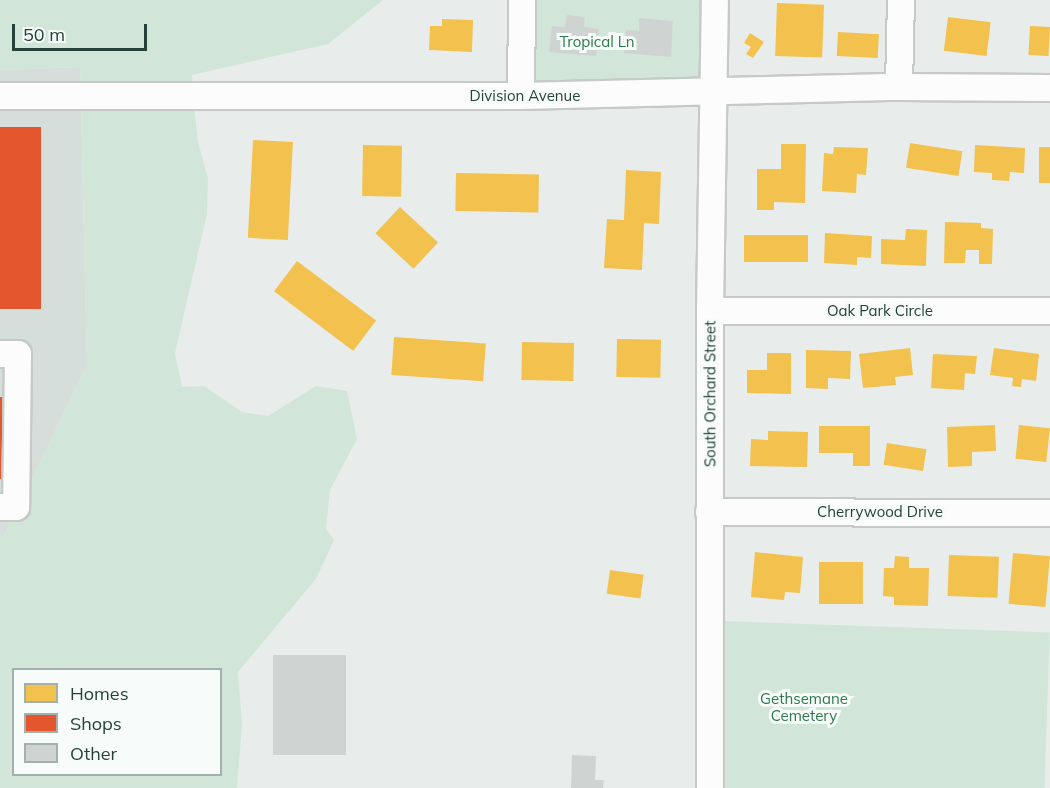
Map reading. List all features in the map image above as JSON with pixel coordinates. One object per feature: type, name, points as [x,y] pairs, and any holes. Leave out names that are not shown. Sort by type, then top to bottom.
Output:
[{"type":"street","points":[[521,96],[522,0]]},
{"type":"street","name":"South Orchard Street","points":[[710,788],[710,311],[715,0]]},
{"type":"street","points":[[899,87],[901,0]]},
{"type":"street","name":"Division Avenue","points":[[0,96],[521,96],[899,87],[1050,88]]},
{"type":"street","name":"Oak Park Circle","points":[[710,311],[1050,311]]},
{"type":"street","points":[[0,354],[18,354],[16,507],[0,507]]},
{"type":"street","name":"Cherrywood Drive","points":[[709,512],[1050,513]]},
{"type":"shaded area","points":[[80,67],[81,86],[0,86],[0,70]]},
{"type":"shaded area","points":[[0,106],[81,106],[87,366],[4,536],[0,536]]},
{"type":"green space","points":[[0,0],[383,0],[328,44],[192,75],[193,86],[81,86],[80,67],[0,70]]},
{"type":"green space","name":"Tropical Ln","points":[[532,0],[705,0],[705,86],[532,86]]},
{"type":"green space","points":[[81,106],[194,106],[198,142],[208,178],[207,214],[175,353],[182,387],[204,386],[242,412],[268,416],[316,386],[347,391],[357,439],[330,490],[326,529],[334,540],[316,579],[238,672],[242,724],[237,788],[0,788],[0,536],[4,536],[87,366]]},
{"type":"green space","name":"Gethsemane Cemetery","points":[[721,621],[1050,632],[1044,788],[715,788]]},
{"type":"building: Homes","points":[[777,3],[824,5],[822,58],[775,56]]},
{"type":"building: Homes","points":[[948,17],[991,22],[987,56],[944,51]]},
{"type":"building: Homes","points":[[442,19],[473,20],[472,52],[429,50],[430,26],[442,26]]},
{"type":"building: Homes","points":[[1030,26],[1050,27],[1048,56],[1028,55]]},
{"type":"building: Homes","points":[[838,32],[879,34],[878,58],[837,56]]},
{"type":"building: Homes","points":[[750,33],[764,42],[753,58],[746,54],[751,47],[744,43]]},
{"type":"building: Homes","points":[[253,140],[293,142],[288,240],[248,238]]},
{"type":"building: Homes","points":[[910,143],[962,151],[958,176],[906,168]]},
{"type":"building: Homes","points":[[781,144],[806,144],[805,203],[774,202],[774,210],[757,210],[757,169],[781,169]]},
{"type":"building: Homes","points":[[363,145],[402,146],[401,197],[362,196]]},
{"type":"building: Homes","points":[[975,145],[1025,148],[1024,173],[1010,172],[1009,181],[992,180],[992,173],[974,172]]},
{"type":"building: Homes","points":[[834,147],[868,148],[866,175],[857,174],[856,193],[822,191],[824,153],[833,154]]},
{"type":"building: Homes","points":[[1039,147],[1050,147],[1050,183],[1039,183]]},
{"type":"building: Homes","points":[[626,170],[661,172],[659,224],[644,223],[642,270],[604,268],[607,219],[624,220]]},
{"type":"building: Homes","points":[[456,173],[539,174],[538,212],[455,211]]},
{"type":"building: Homes","points":[[400,207],[438,242],[413,269],[375,233]]},
{"type":"building: Homes","points":[[945,222],[981,223],[981,228],[993,229],[992,264],[979,264],[979,250],[966,250],[965,263],[944,263]]},
{"type":"building: Homes","points":[[906,229],[927,230],[926,266],[881,264],[881,239],[905,240]]},
{"type":"building: Homes","points":[[825,233],[872,236],[871,258],[857,257],[857,265],[824,263]]},
{"type":"building: Homes","points":[[744,235],[808,235],[808,262],[744,262]]},
{"type":"building: Homes","points":[[297,261],[376,321],[353,351],[274,291]]},
{"type":"building: Homes","points":[[394,337],[486,343],[483,381],[391,375]]},
{"type":"building: Homes","points":[[617,339],[661,340],[660,378],[616,377]]},
{"type":"building: Homes","points":[[522,342],[574,343],[573,381],[521,380]]},
{"type":"building: Homes","points":[[910,348],[913,375],[895,377],[896,385],[863,388],[859,354]]},
{"type":"building: Homes","points":[[994,348],[1039,354],[1036,381],[1022,379],[1021,387],[1012,386],[1013,378],[990,375]]},
{"type":"building: Homes","points":[[806,350],[851,351],[850,379],[828,378],[828,389],[806,388]]},
{"type":"building: Homes","points":[[767,353],[791,353],[791,394],[747,393],[747,370],[767,370]]},
{"type":"building: Homes","points":[[933,354],[977,356],[975,374],[965,373],[964,390],[931,388]]},
{"type":"building: Homes","points":[[995,425],[996,451],[972,452],[972,466],[948,467],[947,427]]},
{"type":"building: Homes","points":[[1019,425],[1050,428],[1046,462],[1015,459]]},
{"type":"building: Homes","points":[[819,426],[870,426],[870,466],[853,466],[853,453],[819,453]]},
{"type":"building: Homes","points":[[768,431],[808,432],[807,467],[750,466],[751,439],[768,440]]},
{"type":"building: Homes","points":[[887,443],[927,449],[923,471],[884,465]]},
{"type":"building: Homes","points":[[755,552],[803,557],[800,593],[785,592],[784,600],[751,597]]},
{"type":"building: Homes","points":[[1013,553],[1050,556],[1045,607],[1009,604]]},
{"type":"building: Homes","points":[[949,555],[999,557],[998,598],[948,596]]},
{"type":"building: Homes","points":[[895,556],[909,557],[909,568],[929,568],[928,606],[894,605],[894,597],[883,596],[884,568],[894,568]]},
{"type":"building: Homes","points":[[819,562],[863,562],[863,604],[819,604]]},
{"type":"building: Homes","points":[[610,570],[644,575],[640,598],[607,594]]},
{"type":"building: Shops","points":[[0,127],[41,127],[41,309],[0,309]]},
{"type":"building: Shops","points":[[0,397],[3,397],[3,479],[0,479]]},
{"type":"building: Other","points":[[567,15],[585,17],[584,27],[599,29],[596,56],[549,52],[552,26],[565,27]]},
{"type":"building: Other","points":[[639,18],[673,21],[671,57],[624,53],[626,30],[639,31]]},
{"type":"building: Other","points":[[273,655],[346,655],[346,755],[273,755]]},
{"type":"building: Other","points":[[572,755],[596,756],[595,780],[604,780],[603,788],[571,788]]}]
